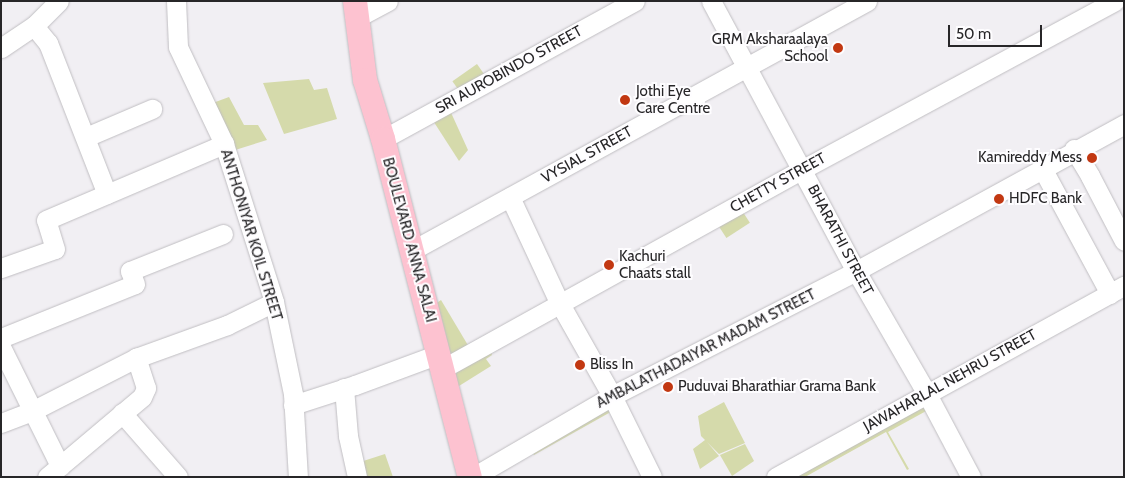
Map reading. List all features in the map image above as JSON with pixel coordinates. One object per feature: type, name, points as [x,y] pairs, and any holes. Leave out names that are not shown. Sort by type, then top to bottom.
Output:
[{"type":"main road","name":"BOULEVARD ANNA SALAI","points":[[356,10],[365,80],[383,139],[472,477]]},
{"type":"street","points":[[1,48],[34,26],[59,1]]},
{"type":"street","name":"ANTHONIYAR KOIL STREET","points":[[176,1],[178,47],[224,144],[274,302],[293,405],[298,477]]},
{"type":"street","points":[[356,10],[388,1]]},
{"type":"street","name":"SRI AUROBINDO STREET","points":[[383,139],[635,1]]},
{"type":"street","name":"BHARATHI STREET","points":[[711,1],[803,169],[856,271],[927,394],[971,477]]},
{"type":"street","name":"VYSIAL STREET","points":[[411,251],[867,1]]},
{"type":"street","name":"CHETTY STREET","points":[[293,405],[344,388],[441,361],[560,304],[803,169],[1115,1]]},
{"type":"street","points":[[34,26],[48,42],[107,194]]},
{"type":"street","points":[[86,137],[152,108]]},
{"type":"street","name":"AMBALATHADAIYAR MADAM STREET","points":[[472,477],[612,396],[856,271],[1124,124]]},
{"type":"street","points":[[1,268],[55,249],[46,220],[224,144]]},
{"type":"street","points":[[1074,150],[1090,176],[1124,242]]},
{"type":"street","points":[[1042,168],[1117,290]]},
{"type":"street","points":[[510,197],[560,304],[612,396],[652,477]]},
{"type":"street","points":[[1,338],[135,284],[130,271],[223,234]]},
{"type":"street","name":"JAWAHARLAL NEHRU STREET","points":[[776,477],[1117,290]]},
{"type":"street","points":[[1,423],[32,411],[136,358],[227,325],[274,302]]},
{"type":"street","points":[[1,347],[32,411],[54,471],[145,393],[146,388],[136,358]]},
{"type":"street","points":[[344,388],[348,436],[357,477]]},
{"type":"street","points":[[122,413],[178,477]]},
{"type":"green space","points":[[477,64],[488,80],[463,97],[452,81]]},
{"type":"green space","points":[[309,79],[314,90],[327,88],[337,119],[284,134],[263,83]]},
{"type":"green space","points":[[229,97],[244,125],[258,125],[267,140],[232,151],[210,104]]},
{"type":"green space","points":[[448,106],[468,150],[459,161],[430,116]]},
{"type":"green space","points":[[739,206],[750,223],[726,238],[716,221]]},
{"type":"green space","points":[[441,300],[472,352],[443,368],[428,309]]},
{"type":"green space","points":[[489,344],[492,355],[486,359],[491,366],[451,391],[444,369]]},
{"type":"green space","points":[[611,399],[616,409],[534,455],[527,448]]},
{"type":"green space","points":[[724,402],[745,443],[719,454],[707,442],[719,456],[700,469],[693,449],[705,440],[701,436],[698,416]]},
{"type":"green space","points":[[925,404],[928,410],[888,432],[909,469],[907,470],[886,432],[805,477],[792,477]]},
{"type":"green space","points":[[745,444],[754,461],[732,476],[720,455]]},
{"type":"green space","points":[[385,454],[393,477],[359,477],[357,463]]},
{"type":"place","name":"GRM Aksharaalaya School","points":[[838,48]]},
{"type":"place","name":"Jothi Eye Care Centre","points":[[625,100]]},
{"type":"place","name":"Kamireddy Mess","points":[[1092,158]]},
{"type":"place","name":"HDFC Bank","points":[[999,199]]},
{"type":"place","name":"Kachuri Chaats stall","points":[[609,265]]},
{"type":"place","name":"Bliss In","points":[[580,365]]},
{"type":"place","name":"Puduvai Bharathiar Grama Bank","points":[[668,387]]}]
